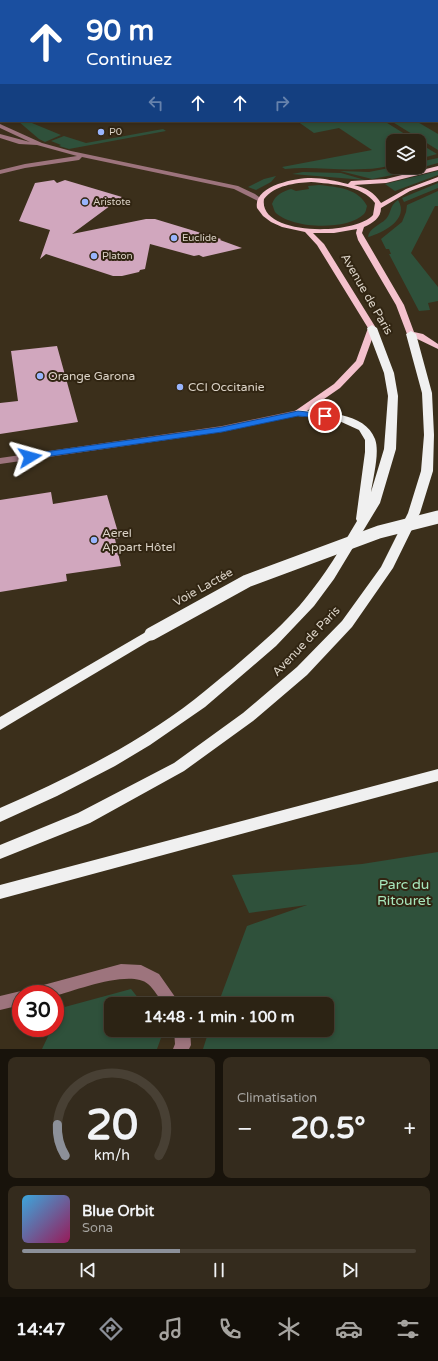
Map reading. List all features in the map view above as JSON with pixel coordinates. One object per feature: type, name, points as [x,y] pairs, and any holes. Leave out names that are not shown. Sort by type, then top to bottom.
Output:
[{"type":"highway","name":"Avenue de Paris","points":[[0,815],[52,792],[110,762],[145,741],[200,703],[271,642],[308,603],[330,576],[374,503],[390,449],[393,396],[389,373],[372,328]]},
{"type":"highway","name":"Avenue de Paris","points":[[0,852],[84,818],[179,767],[248,717],[302,671],[347,624],[386,568],[414,513],[427,471],[427,393],[411,334]]},
{"type":"highway","points":[[298,413],[339,417],[363,428],[370,440],[368,476],[361,526]]},
{"type":"highway","name":"Voie Lactée","points":[[0,724],[151,634],[247,581],[379,532],[438,518]]},
{"type":"highway","points":[[0,892],[438,775]]},
{"type":"main road","points":[[339,182],[362,189],[371,194],[379,207],[378,212],[374,217],[361,226],[329,231],[306,230],[285,226],[269,218],[261,208],[260,200],[266,193],[285,184],[311,180],[360,183],[386,181],[438,168]]},
{"type":"main road","points":[[379,207],[408,190],[438,179]]},
{"type":"main road","name":"Avenue de Paris","points":[[361,226],[359,233],[362,240],[400,305],[411,334]]},
{"type":"main road","name":"Avenue de Paris","points":[[306,230],[320,244],[372,328]]},
{"type":"main road","points":[[298,413],[337,386],[360,362],[372,328]]},
{"type":"main road","points":[[411,334],[420,336],[438,347]]},
{"type":"street","points":[[0,126],[40,144],[87,158],[236,187],[248,192],[260,200]]},
{"type":"street","points":[[0,136],[19,142],[40,144]]},
{"type":"street","points":[[0,172],[25,166],[75,158],[87,158]]},
{"type":"street","points":[[0,461],[222,429],[298,413]]},
{"type":"street","points":[[64,986],[121,971],[141,972],[154,979],[167,997]]},
{"type":"street","points":[[0,1004],[12,1001]]},
{"type":"street","points":[[181,1049],[183,1045],[182,1037]]},
{"type":"green space","points":[[19,122],[29,122],[61,135],[45,142],[39,139]]},
{"type":"green space","points":[[298,122],[386,122],[405,134],[386,134],[386,167],[372,169],[285,169],[282,167],[372,150],[339,128],[314,133]]},
{"type":"green space","points":[[393,122],[418,122],[438,134],[438,150],[426,143],[426,134],[412,134]]},
{"type":"green space","points":[[163,129],[166,131],[69,149],[59,146],[61,145],[51,141],[64,136],[86,143]]},
{"type":"green space","points":[[426,147],[437,154],[426,157]]},
{"type":"green space","points":[[438,158],[438,163],[426,166],[426,161]]},
{"type":"green space","points":[[386,169],[386,174],[398,174],[372,179],[340,171],[369,172]]},
{"type":"green space","points":[[438,171],[438,175],[395,191],[385,184],[426,174]]},
{"type":"green space","points":[[303,172],[341,173],[365,180],[292,174]]},
{"type":"green space","points":[[276,176],[271,182],[256,190],[248,187],[264,179]]},
{"type":"green space","points":[[438,183],[438,188],[404,202],[402,198]]},
{"type":"green space","points":[[319,185],[346,190],[358,195],[367,206],[365,213],[356,219],[345,223],[319,226],[293,222],[283,218],[275,212],[272,204],[275,198],[280,194],[291,189],[296,191],[309,189],[308,186]]},
{"type":"green space","points":[[438,191],[438,206],[435,206],[411,253],[438,287],[438,301],[428,303],[430,310],[419,311],[389,254],[391,254],[389,249],[386,249],[381,239],[402,222],[407,205]]},
{"type":"green space","points":[[398,200],[401,207],[398,219],[387,229],[368,237],[370,231],[386,219],[393,205]]},
{"type":"green space","name":"Parc du Ritouret","points":[[438,852],[438,1049],[203,1049],[207,1037],[334,1037],[334,997],[221,997],[247,926],[307,905],[249,913],[232,875],[362,864]]},
{"type":"green space","points":[[131,989],[137,997],[104,997],[104,1037],[161,1037],[157,1049],[42,1049],[48,1037],[64,1037],[64,1007]]},
{"type":"building","points":[[54,180],[57,183],[65,180],[122,197],[72,234],[146,219],[155,219],[221,239],[220,240],[242,248],[203,257],[150,244],[145,269],[122,276],[113,276],[46,254],[40,259],[50,230],[19,221],[35,183]]},
{"type":"building","name":"Orange Garona","points":[[57,346],[78,422],[0,434],[0,403],[18,401],[11,351]]},
{"type":"building","name":"Aerel Appart Hôtel","points":[[51,492],[53,504],[107,495],[120,539],[115,539],[121,566],[66,574],[67,581],[0,592],[0,500]]},
{"type":"place","name":"P0","points":[[101,132]]},
{"type":"place","name":"Aristote","points":[[85,202]]},
{"type":"place","name":"Euclide","points":[[174,238]]},
{"type":"place","name":"Platon","points":[[94,256]]},
{"type":"place","name":"Orange Garona","points":[[40,376]]},
{"type":"place","name":"CCI Occitanie","points":[[180,387]]},
{"type":"place","name":"Aerel Appart Hôtel","points":[[94,540]]},
{"type":"route","points":[[30,457],[222,429],[266,421],[298,413],[325,416]]}]
